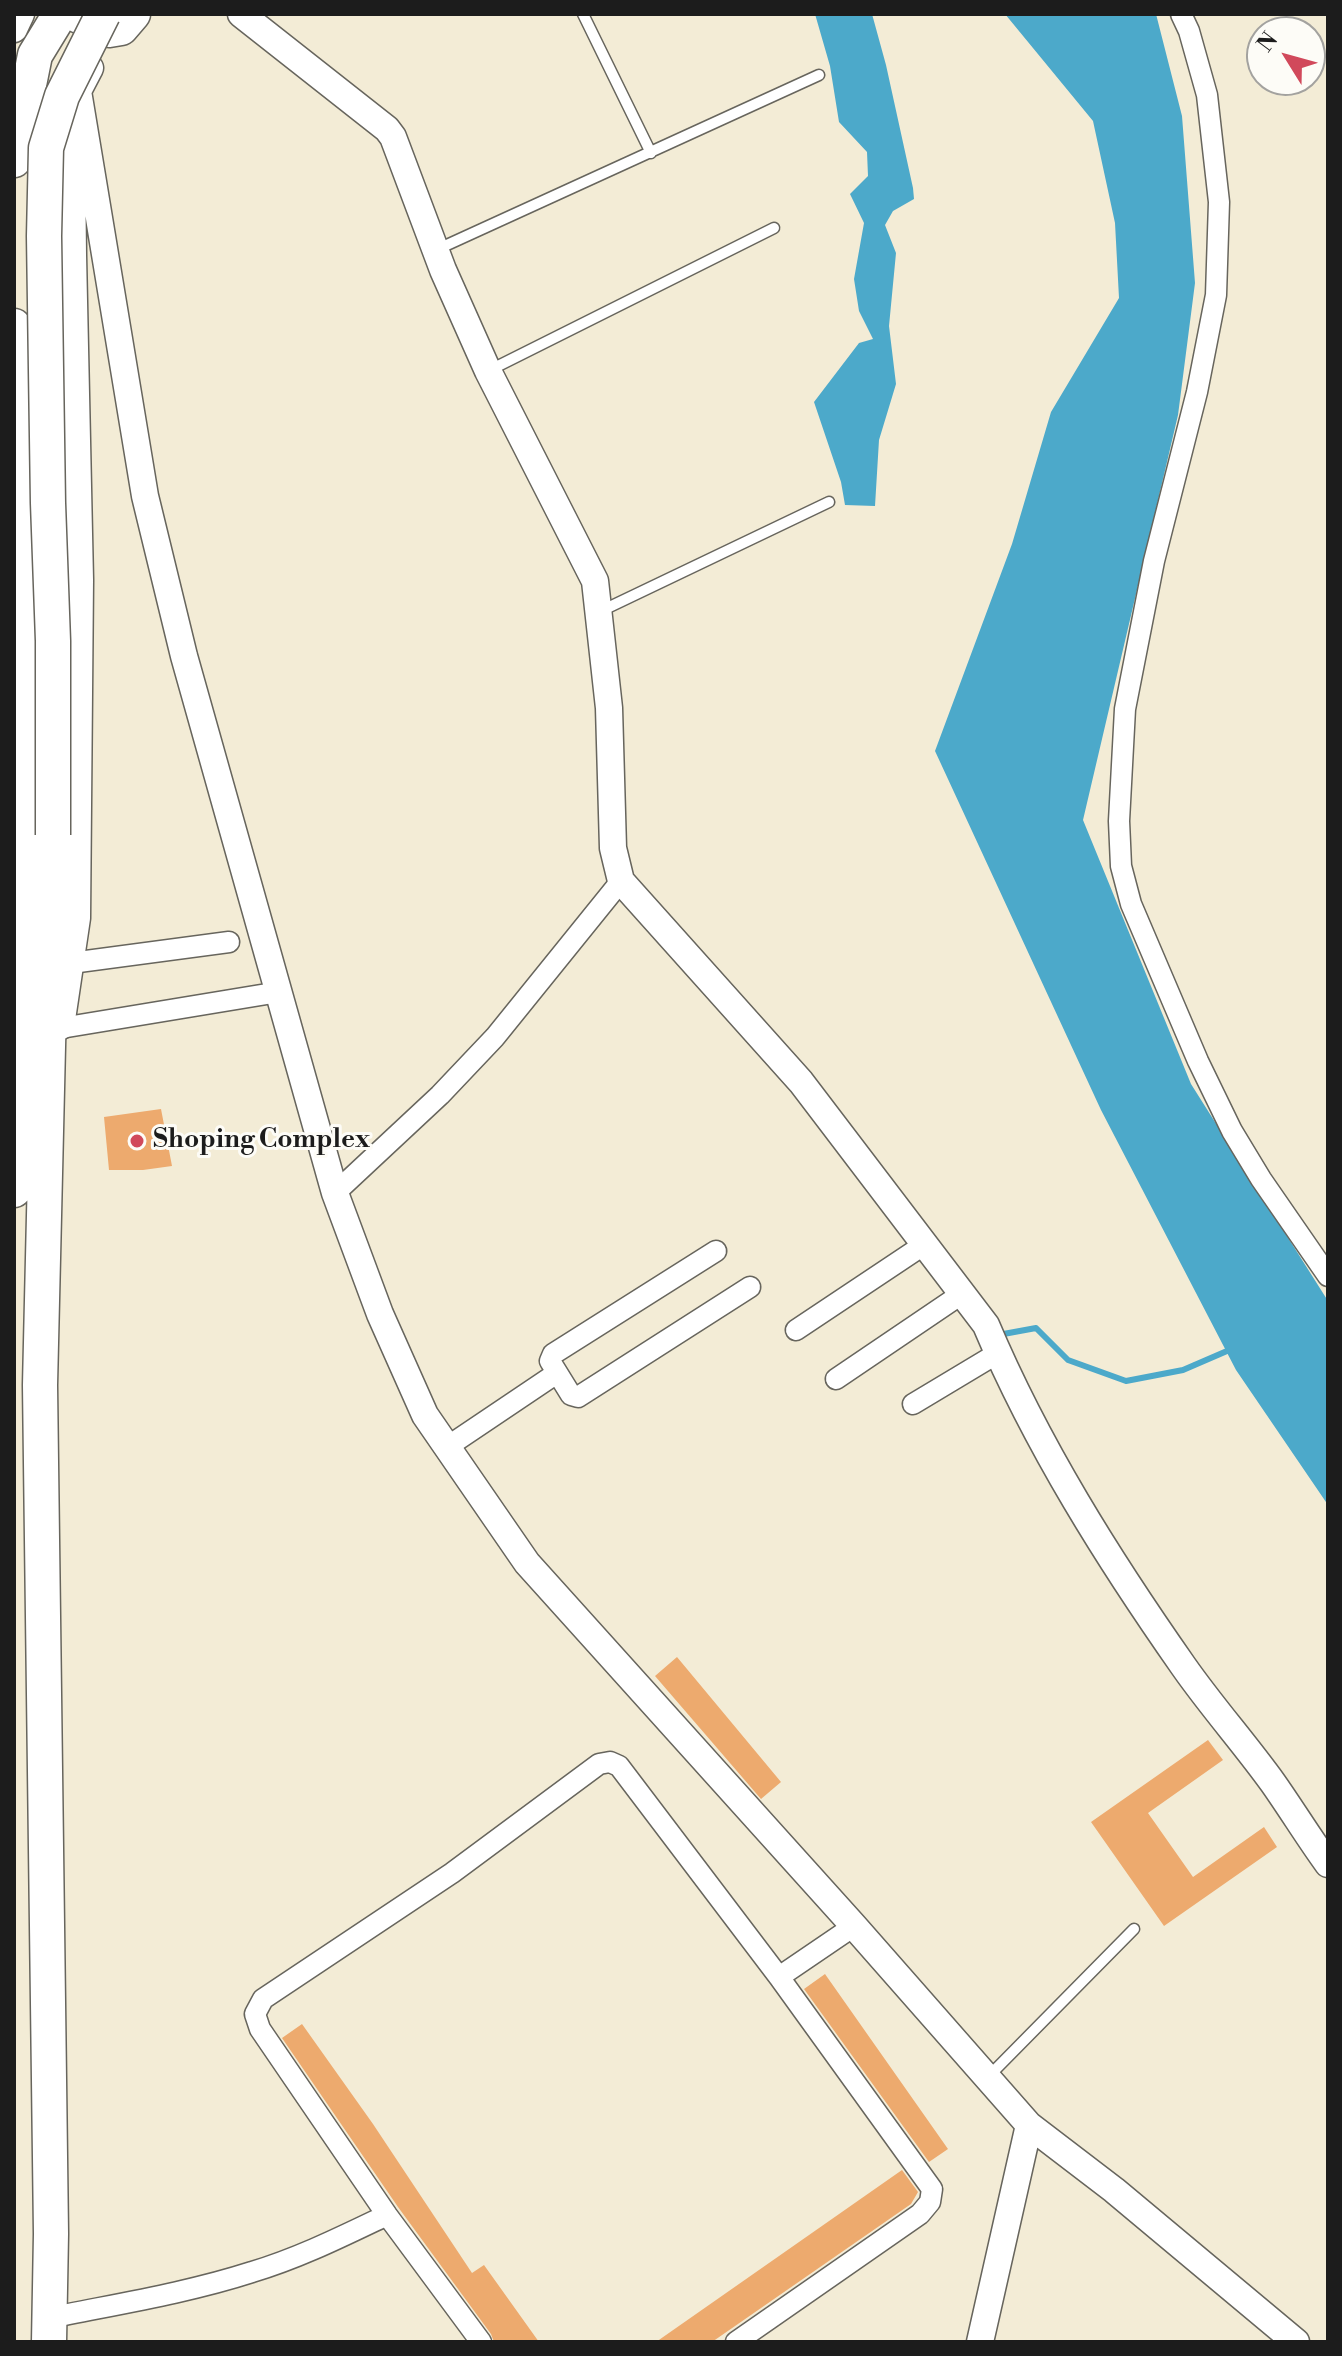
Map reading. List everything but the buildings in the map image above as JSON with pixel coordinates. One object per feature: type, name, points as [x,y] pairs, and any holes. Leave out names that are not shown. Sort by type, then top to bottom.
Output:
[{"type":"highway","points":[[14,160],[35,55],[60,14]]},
{"type":"highway","points":[[49,2330],[51,2234],[40,1385],[53,835],[53,641],[44,236],[46,148],[62,96],[115,19],[75,14]]},
{"type":"highway","points":[[14,326],[23,665],[22,910],[14,1190]]},
{"type":"street","points":[[14,29],[21,14]]},
{"type":"street","points":[[241,14],[387,129],[399,148],[436,250],[488,371],[595,581],[609,708],[613,848],[621,881],[801,1082],[963,1293],[986,1325],[1059,1472],[1113,1559],[1184,1668],[1273,1783],[1328,1864]]},
{"type":"street","points":[[1181,14],[1189,31],[1207,95],[1219,202],[1216,295],[1197,392],[1154,561],[1125,709],[1119,821],[1121,866],[1137,919],[1198,1061],[1232,1131],[1328,1276]]},
{"type":"street","points":[[47,1122],[77,918],[78,887],[80,580],[72,166],[78,91],[115,19]]},
{"type":"street","points":[[78,91],[145,496],[184,656],[335,1193],[389,1336],[425,1415],[527,1563],[1029,2125],[1114,2190],[1296,2342]]},
{"type":"street","points":[[335,1193],[440,1095],[495,1037],[621,881]]},
{"type":"street","points":[[71,963],[229,942]]},
{"type":"street","points":[[61,1028],[279,992]]},
{"type":"street","points":[[796,1330],[925,1244]]},
{"type":"street","points":[[716,1251],[553,1354],[550,1361],[571,1395],[578,1397],[750,1287]]},
{"type":"street","points":[[836,1379],[963,1293]]},
{"type":"street","points":[[913,1404],[998,1353]]},
{"type":"street","points":[[447,1447],[557,1373]]},
{"type":"street","points":[[481,2342],[387,2215],[260,2029],[255,2014],[263,1999],[452,1873],[599,1764],[610,1762],[619,1766],[779,1977],[932,2189],[930,2202],[920,2214],[736,2342]]},
{"type":"street","points":[[779,1977],[854,1926]]},
{"type":"street","points":[[980,2342],[1029,2125]]},
{"type":"street","points":[[49,2330],[253,2272],[320,2247],[387,2215]]},
{"type":"lane","points":[[583,14],[651,153]]},
{"type":"lane","points":[[436,250],[819,75]]},
{"type":"lane","points":[[488,371],[774,228]]},
{"type":"lane","points":[[599,612],[829,502]]},
{"type":"lane","points":[[987,2077],[1134,1929]]},
{"type":"water","points":[[815,14],[872,14],[913,188],[914,199],[893,211],[885,225],[896,253],[889,326],[896,384],[879,440],[875,506],[845,505],[841,482],[814,402],[859,343],[873,339],[859,311],[854,279],[864,223],[850,194],[868,176],[867,152],[839,122],[830,66]]},
{"type":"water","points":[[1005,14],[1156,14],[1182,116],[1195,283],[1178,415],[1083,820],[1191,1084],[1328,1301],[1328,1505],[1236,1370],[1101,1110],[935,751],[1012,544],[1051,412],[1119,298],[1115,223],[1093,121]]},
{"type":"waterway","points":[[998,1335],[1036,1328],[1068,1360],[1126,1381],[1183,1370],[1227,1351]]},
{"type":"place","name":"Shoping Complex","points":[[137,1141]]}]
